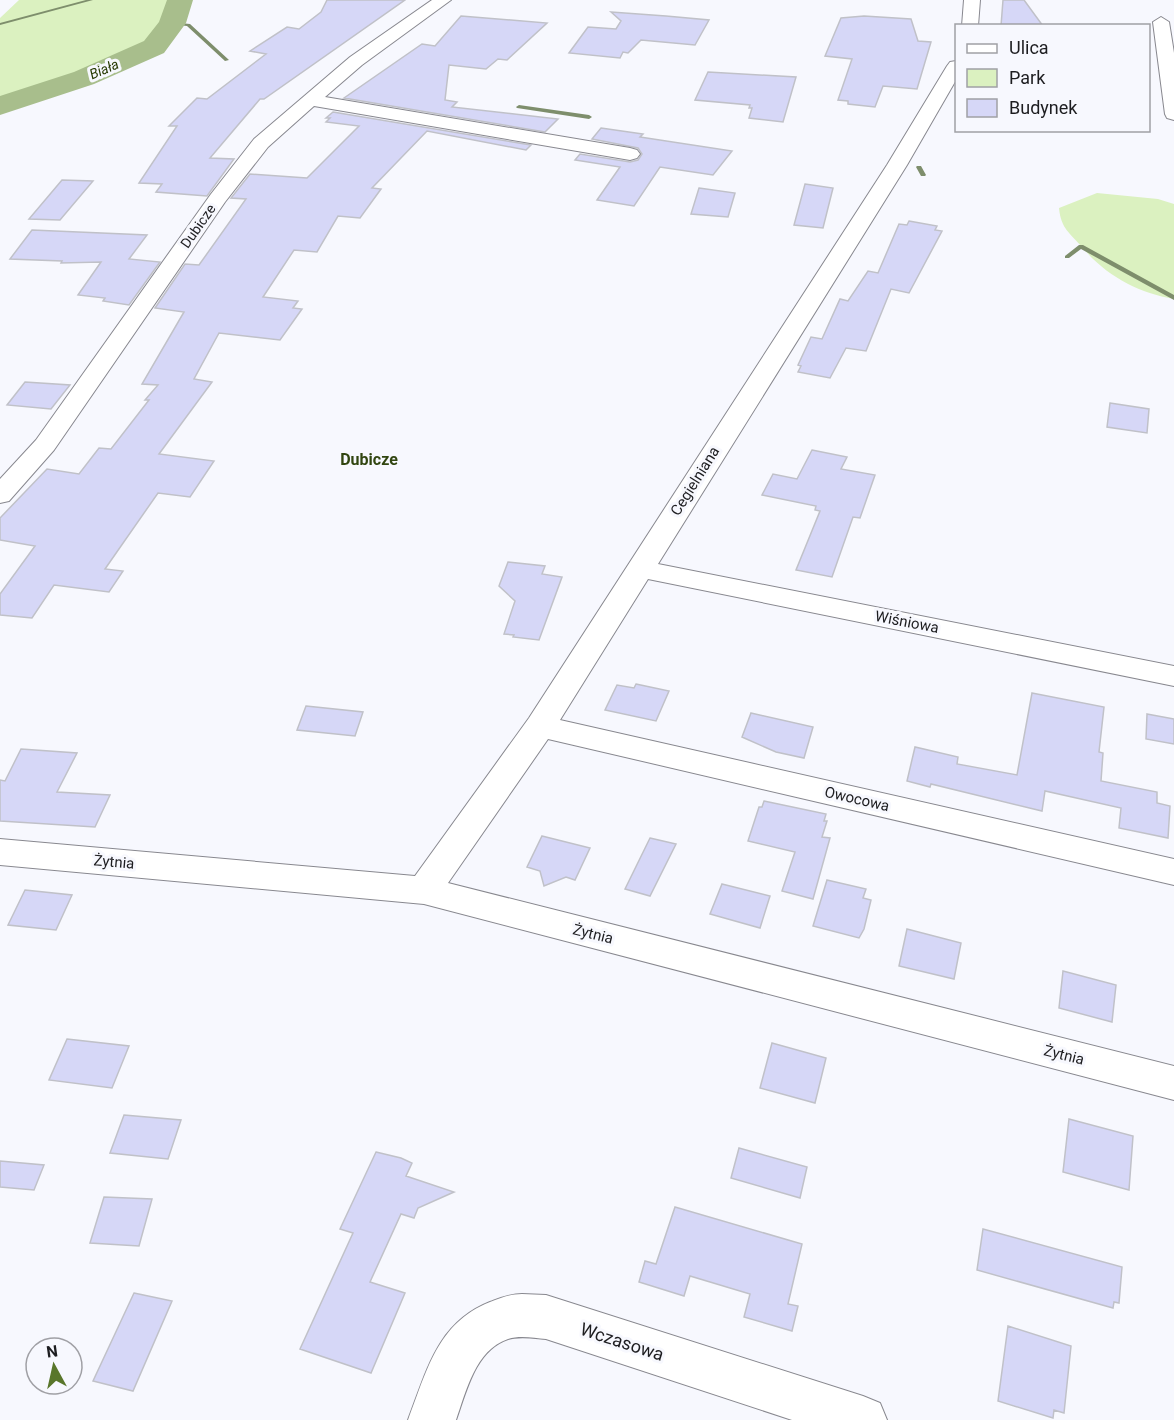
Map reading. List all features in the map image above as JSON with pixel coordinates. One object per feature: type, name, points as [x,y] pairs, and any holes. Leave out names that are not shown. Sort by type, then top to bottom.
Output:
[{"type":"street","name":"Dubicze","points":[[0,495],[45,445],[218,198],[261,143],[356,61],[443,0]]},
{"type":"street","points":[[970,24],[972,0]]},
{"type":"street","points":[[1161,22],[1157,63],[1174,114]]},
{"type":"street","name":"Cegielniana","points":[[424,890],[540,726],[955,69]]},
{"type":"street","points":[[309,100],[630,154]]},
{"type":"street","name":"Wiśniowa","points":[[640,569],[1174,676]]},
{"type":"street","name":"Owocowa","points":[[540,726],[1174,872]]},
{"type":"street","name":"Żytnia","points":[[0,852],[424,890],[1174,1083]]},
{"type":"street","name":"Wczasowa","points":[[432,1420],[461,1347],[483,1327],[510,1316],[546,1317],[863,1420]]},
{"type":"green space","points":[[19,0],[180,0],[172,23],[154,47],[84,78],[0,106],[0,18]]},
{"type":"green space","points":[[1097,193],[1158,199],[1174,204],[1174,299],[1135,287],[1112,274],[1091,257],[1067,230],[1059,208]]},
{"type":"building","points":[[327,0],[405,0],[264,99],[260,99],[210,158],[234,159],[207,196],[156,192],[162,184],[139,183],[177,126],[169,126],[197,98],[207,99],[266,54],[250,51],[287,27],[299,29],[321,12]]},
{"type":"building","points":[[1003,0],[1024,0],[1042,24],[1001,24]]},
{"type":"building","points":[[611,12],[709,20],[695,45],[641,40],[628,53],[623,52],[620,58],[569,53],[588,27],[616,29],[621,21]]},
{"type":"building","points":[[461,16],[547,23],[507,60],[498,59],[486,69],[449,65],[445,100],[457,102],[452,107],[558,119],[545,132],[344,98],[422,44],[435,46]]},
{"type":"building","points":[[864,16],[911,19],[918,41],[931,42],[917,89],[883,86],[875,107],[848,104],[848,101],[838,100],[852,59],[825,56],[841,18]]},
{"type":"building","points":[[708,72],[796,77],[783,122],[749,118],[752,108],[749,108],[750,105],[695,100]]},
{"type":"building","points":[[333,112],[531,145],[526,150],[427,131],[372,188],[381,189],[360,218],[338,216],[317,252],[294,250],[263,297],[298,301],[293,308],[302,309],[280,340],[219,333],[194,379],[212,382],[159,454],[214,461],[190,497],[158,493],[105,569],[123,571],[109,592],[54,585],[32,618],[0,615],[0,594],[35,546],[0,540],[0,518],[47,469],[79,474],[99,448],[111,449],[158,385],[142,384],[184,312],[155,308],[185,264],[199,265],[246,199],[231,198],[250,174],[307,178],[359,126],[326,122],[330,118],[326,118]]},
{"type":"building","points":[[601,128],[643,134],[640,137],[732,151],[713,175],[660,167],[634,206],[597,200],[620,167],[575,160],[580,154],[630,162],[638,160],[642,154],[638,148],[592,139]]},
{"type":"building","points":[[62,180],[93,181],[60,220],[29,219]]},
{"type":"building","points":[[805,184],[833,188],[823,228],[794,225]]},
{"type":"building","points":[[699,188],[735,193],[728,217],[691,214]]},
{"type":"building","points":[[909,221],[937,226],[935,230],[942,231],[909,293],[891,289],[866,351],[846,348],[830,378],[798,372],[801,366],[798,365],[811,337],[822,339],[840,299],[848,301],[868,271],[878,273],[899,224],[907,225]]},
{"type":"building","points":[[32,230],[147,235],[129,259],[160,262],[129,305],[103,301],[105,298],[78,295],[101,262],[61,263],[62,261],[10,259]]},
{"type":"building","points":[[25,382],[70,385],[51,409],[7,405]]},
{"type":"building","points":[[1110,403],[1149,409],[1147,433],[1107,427]]},
{"type":"building","points":[[812,450],[847,457],[841,469],[875,475],[860,518],[853,517],[832,577],[796,570],[820,511],[815,510],[816,506],[762,495],[773,474],[797,479]]},
{"type":"building","points":[[508,562],[545,566],[542,574],[562,577],[539,640],[504,634],[515,601],[499,586]]},
{"type":"building","points":[[636,684],[669,691],[656,721],[605,710],[617,685],[634,688]]},
{"type":"building","points":[[1032,693],[1104,707],[1099,752],[1103,753],[1101,781],[1157,792],[1157,803],[1170,806],[1168,838],[1119,828],[1121,808],[1045,791],[1042,811],[931,784],[930,787],[907,781],[915,747],[958,757],[957,764],[1017,775]]},
{"type":"building","points":[[306,706],[363,712],[355,736],[297,730]]},
{"type":"building","points":[[751,713],[813,727],[804,758],[776,752],[742,737]]},
{"type":"building","points":[[1147,714],[1174,719],[1174,744],[1146,739]]},
{"type":"building","points":[[21,749],[77,753],[57,792],[110,795],[95,827],[0,821],[0,780],[5,781]]},
{"type":"building","points":[[764,801],[826,814],[824,821],[827,821],[822,837],[830,838],[813,899],[782,891],[795,852],[748,841],[759,807],[762,807]]},
{"type":"building","points":[[542,836],[590,848],[575,880],[566,877],[544,886],[540,871],[527,867]]},
{"type":"building","points":[[650,838],[676,844],[650,896],[625,889]]},
{"type":"building","points":[[827,880],[866,889],[863,898],[871,900],[864,929],[859,938],[813,926]]},
{"type":"building","points":[[722,884],[770,896],[760,928],[710,914]]},
{"type":"building","points":[[25,890],[72,895],[56,930],[8,925]]},
{"type":"building","points":[[907,929],[961,943],[954,979],[899,966]]},
{"type":"building","points":[[1063,971],[1116,985],[1112,1022],[1059,1008]]},
{"type":"building","points":[[67,1039],[129,1046],[112,1088],[49,1080]]},
{"type":"building","points":[[772,1043],[826,1058],[815,1103],[760,1088]]},
{"type":"building","points":[[124,1115],[181,1120],[168,1159],[110,1153]]},
{"type":"building","points":[[1069,1119],[1133,1136],[1129,1190],[1063,1172]]},
{"type":"building","points":[[739,1148],[807,1167],[800,1198],[731,1178]]},
{"type":"building","points":[[376,1152],[412,1163],[406,1176],[454,1192],[418,1208],[414,1218],[401,1214],[370,1282],[405,1293],[371,1373],[300,1349],[353,1233],[340,1229]]},
{"type":"building","points":[[0,1161],[44,1165],[34,1190],[0,1187]]},
{"type":"building","points":[[104,1197],[152,1199],[139,1246],[90,1243]]},
{"type":"building","points":[[675,1207],[802,1244],[788,1304],[798,1306],[792,1331],[744,1317],[750,1294],[690,1276],[684,1296],[639,1282],[645,1261],[656,1264]]},
{"type":"building","points":[[983,1229],[1122,1267],[1119,1303],[1114,1302],[1113,1308],[977,1270]]},
{"type":"building","points":[[134,1293],[172,1301],[133,1391],[93,1381]]},
{"type":"building","points":[[1008,1326],[1071,1346],[1064,1413],[1054,1410],[1053,1418],[998,1401]]},
{"type":"waterway","points":[[0,24],[91,0]]},
{"type":"waterway","name":"Biała","points":[[0,106],[84,78],[154,47],[172,23],[180,0]]},
{"type":"waterway","points":[[172,23],[188,25],[227,60]]},
{"type":"waterway","points":[[519,107],[589,117]]},
{"type":"waterway","points":[[919,167],[923,175]]},
{"type":"waterway","points":[[1067,257],[1081,246],[1174,298]]},
{"type":"district","name":"Dubicze","points":[[369,459]]}]
